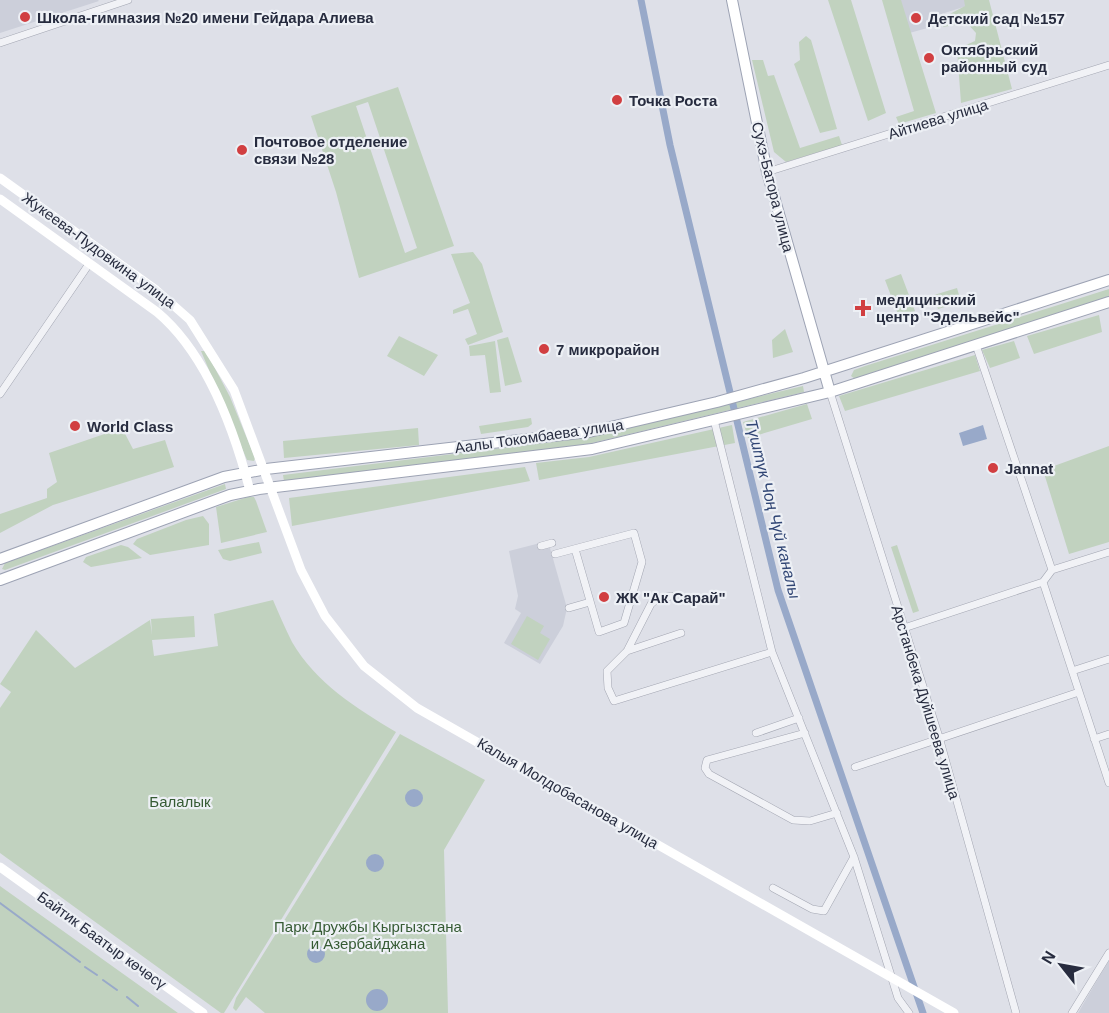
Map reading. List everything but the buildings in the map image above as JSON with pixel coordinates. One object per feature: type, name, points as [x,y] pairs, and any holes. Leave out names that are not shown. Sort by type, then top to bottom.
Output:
[{"type":"main road","name":"Сухэ-Батора улица","points":[[732,0],[767,172],[830,392]]},
{"type":"main road","name":"Жукеева-Пудовкина улица","points":[[0,178],[169,300],[190,320],[234,390],[266,469],[270,488]]},
{"type":"main road","name":"Жукеева-Пудовкина улица","points":[[0,199],[168,321],[192,351],[216,397],[250,491]]},
{"type":"main road","name":"Аалы Токомбаева улица","points":[[0,559],[202,484],[245,472],[589,432],[741,396],[826,372],[1109,280]]},
{"type":"main road","name":"Аалы Токомбаева улица","points":[[0,580],[158,520],[250,491],[592,449],[830,392],[1109,302]]},
{"type":"main road","points":[[192,351],[205,342]]},
{"type":"main road","name":"Калыя Молдобасанова улица","points":[[270,488],[301,570],[319,606],[351,651],[381,680],[417,708],[954,1013]]},
{"type":"main road","name":"Байтик Баатыр көчөсү","points":[[0,867],[203,1013]]},
{"type":"street","points":[[0,43],[103,4],[128,0]]},
{"type":"street","name":"Айтиева улица","points":[[767,172],[1109,65]]},
{"type":"street","points":[[0,394],[89,264]]},
{"type":"street","points":[[976,345],[1052,570]]},
{"type":"street","name":"Арстанбека Дуйшеева улица","points":[[830,392],[939,737],[1016,1013]]},
{"type":"street","points":[[718,419],[772,652],[854,857],[898,998],[909,1013]]},
{"type":"street","points":[[555,554],[634,533],[642,562],[624,623],[599,632],[575,549]]},
{"type":"street","points":[[542,546],[552,543]]},
{"type":"street","points":[[904,628],[1043,582],[1052,570],[1109,552]]},
{"type":"street","points":[[1043,582],[1109,783]]},
{"type":"street","points":[[671,596],[657,599],[651,604],[627,651],[606,676],[610,696],[614,701],[772,652]]},
{"type":"street","points":[[569,608],[590,602]]},
{"type":"street","points":[[627,651],[681,633]]},
{"type":"street","points":[[1072,671],[1109,659]]},
{"type":"street","points":[[855,767],[1079,692]]},
{"type":"street","points":[[756,733],[799,718]]},
{"type":"street","points":[[805,733],[707,760],[705,768],[709,774],[793,820],[810,821],[837,813]]},
{"type":"street","points":[[1094,739],[1109,734]]},
{"type":"street","points":[[773,888],[812,909],[824,911],[854,857]]},
{"type":"street","points":[[1072,1013],[1109,952]]},
{"type":"shaded area","name":"Школа-гимназия №20 имени Гейдара Алиева","points":[[0,0],[98,0],[99,1],[0,33]]},
{"type":"shaded area","name":"Детский сад №157","points":[[892,0],[972,0],[973,4],[935,16],[935,26],[902,35]]},
{"type":"shaded area","points":[[548,541],[567,608],[563,626],[540,664],[504,643],[521,613],[515,609],[518,596],[509,551]]},
{"type":"shaded area","points":[[1109,960],[1109,1013],[1078,1013]]},
{"type":"green space","points":[[828,0],[851,0],[886,113],[868,121]]},
{"type":"green space","points":[[882,0],[901,0],[936,113],[899,124],[896,117],[914,111]]},
{"type":"green space","points":[[964,0],[989,0],[1012,89],[961,103],[957,49],[975,41],[976,33],[967,23],[943,27],[946,16],[965,6]]},
{"type":"green space","points":[[806,36],[811,40],[837,129],[820,133],[794,64],[800,60],[799,42]]},
{"type":"green space","points":[[752,60],[763,60],[768,76],[774,75],[800,148],[839,136],[842,145],[786,162],[774,152]]},
{"type":"green space","points":[[398,87],[454,246],[359,278],[336,192],[311,116]],"holes":[[[368,102],[417,248],[405,253],[356,106]]]},
{"type":"green space","points":[[473,252],[482,264],[503,332],[468,345],[465,339],[477,334],[468,309],[453,314],[453,310],[470,303],[451,254]]},
{"type":"green space","points":[[901,274],[915,311],[899,317],[885,280]]},
{"type":"green space","points":[[957,288],[961,302],[938,309],[934,295]]},
{"type":"green space","points":[[1109,289],[1109,298],[855,379],[851,376],[854,370],[865,366]]},
{"type":"green space","points":[[1099,315],[1102,332],[1034,354],[1027,336]]},
{"type":"green space","points":[[785,329],[793,352],[773,358],[772,340]]},
{"type":"green space","points":[[399,336],[438,355],[424,376],[387,356]]},
{"type":"green space","points":[[508,337],[522,382],[505,386],[497,340]]},
{"type":"green space","points":[[495,341],[501,392],[490,393],[485,355],[470,356],[469,346]]},
{"type":"green space","points":[[1014,341],[1020,358],[990,368],[982,350]]},
{"type":"green space","points":[[201,351],[206,351],[230,397],[255,458],[254,461],[247,460]]},
{"type":"green space","points":[[975,355],[980,371],[845,411],[839,396]]},
{"type":"green space","points":[[803,386],[804,392],[588,444],[284,481],[283,475],[590,437]]},
{"type":"green space","points":[[807,404],[812,419],[748,438],[743,422]]},
{"type":"green space","points":[[531,418],[532,424],[528,427],[481,434],[479,426]]},
{"type":"green space","points":[[732,425],[735,443],[539,480],[536,463],[589,457]]},
{"type":"green space","points":[[122,428],[133,449],[165,440],[174,467],[53,505],[0,533],[0,514],[47,498],[47,489],[57,482],[49,453]]},
{"type":"green space","points":[[418,428],[419,445],[284,458],[283,441]]},
{"type":"green space","points":[[1109,446],[1109,542],[1069,554],[1043,470]]},
{"type":"green space","points":[[525,467],[530,481],[292,526],[289,498]]},
{"type":"green space","points":[[225,484],[226,489],[5,570],[2,569],[5,563]]},
{"type":"green space","points":[[254,497],[267,532],[221,543],[216,507]]},
{"type":"green space","points":[[203,516],[209,524],[209,545],[150,555],[133,544],[137,539],[186,520]]},
{"type":"green space","points":[[259,542],[262,553],[230,561],[223,559],[218,550]]},
{"type":"green space","points":[[121,545],[128,547],[142,558],[91,567],[83,562],[86,557]]},
{"type":"green space","points":[[897,545],[919,611],[913,613],[891,547]]},
{"type":"green space","name":"Балалык","points":[[273,600],[292,642],[313,670],[352,704],[396,732],[224,1013],[221,1013],[0,853],[0,708],[11,692],[0,684],[36,630],[75,668],[150,620],[152,635],[151,619],[194,616],[195,637],[152,640],[154,656],[218,646],[214,614]]},
{"type":"green space","points":[[527,616],[544,626],[540,633],[550,639],[538,660],[511,644]]},
{"type":"green space","name":"Парк Дружбы Кыргызстана и Азербайджана","points":[[400,734],[485,780],[444,850],[448,1013],[265,1013],[246,997],[236,1011],[233,1008],[236,998]]},
{"type":"green space","points":[[0,886],[178,1013],[0,1013]]},
{"type":"water","points":[[983,425],[987,439],[963,446],[959,433]]},
{"type":"water","points":[[414,789],[420,792],[423,798],[420,804],[414,807],[408,804],[405,798],[408,792]]},
{"type":"water","points":[[375,854],[381,857],[384,863],[381,869],[375,872],[369,869],[366,863],[369,857]]},
{"type":"water","points":[[316,945],[322,948],[325,954],[322,960],[316,963],[310,960],[307,954],[310,948]]},
{"type":"water","points":[[373,989],[381,989],[388,996],[388,1004],[381,1011],[373,1011],[366,1004],[366,996]]},
{"type":"waterway","name":"Түштүк Чоң Чүй каналы","points":[[641,0],[670,145],[778,590],[923,1013]]},
{"type":"waterway","points":[[0,903],[80,962]]},
{"type":"waterway","points":[[85,967],[97,975]]},
{"type":"waterway","points":[[103,980],[117,990]]},
{"type":"waterway","points":[[127,997],[138,1006]]},
{"type":"place","name":"Школа-гимназия №20 имени Гейдара Алиева","points":[[25,17]]},
{"type":"place","name":"Детский сад №157","points":[[916,18]]},
{"type":"place","name":"Октябрьский районный суд","points":[[929,58]]},
{"type":"place","name":"Точка Роста","points":[[617,100]]},
{"type":"place","name":"Почтовое отделение связи №28","points":[[242,150]]},
{"type":"place","name":"медицинский центр \"Эдельвейс\"","points":[[863,308]]},
{"type":"place","name":"7 микрорайон","points":[[544,349]]},
{"type":"place","name":"World Class","points":[[75,426]]},
{"type":"place","name":"Jannat","points":[[993,468]]},
{"type":"place","name":"ЖК \"Ак Сарай\"","points":[[604,597]]}]
